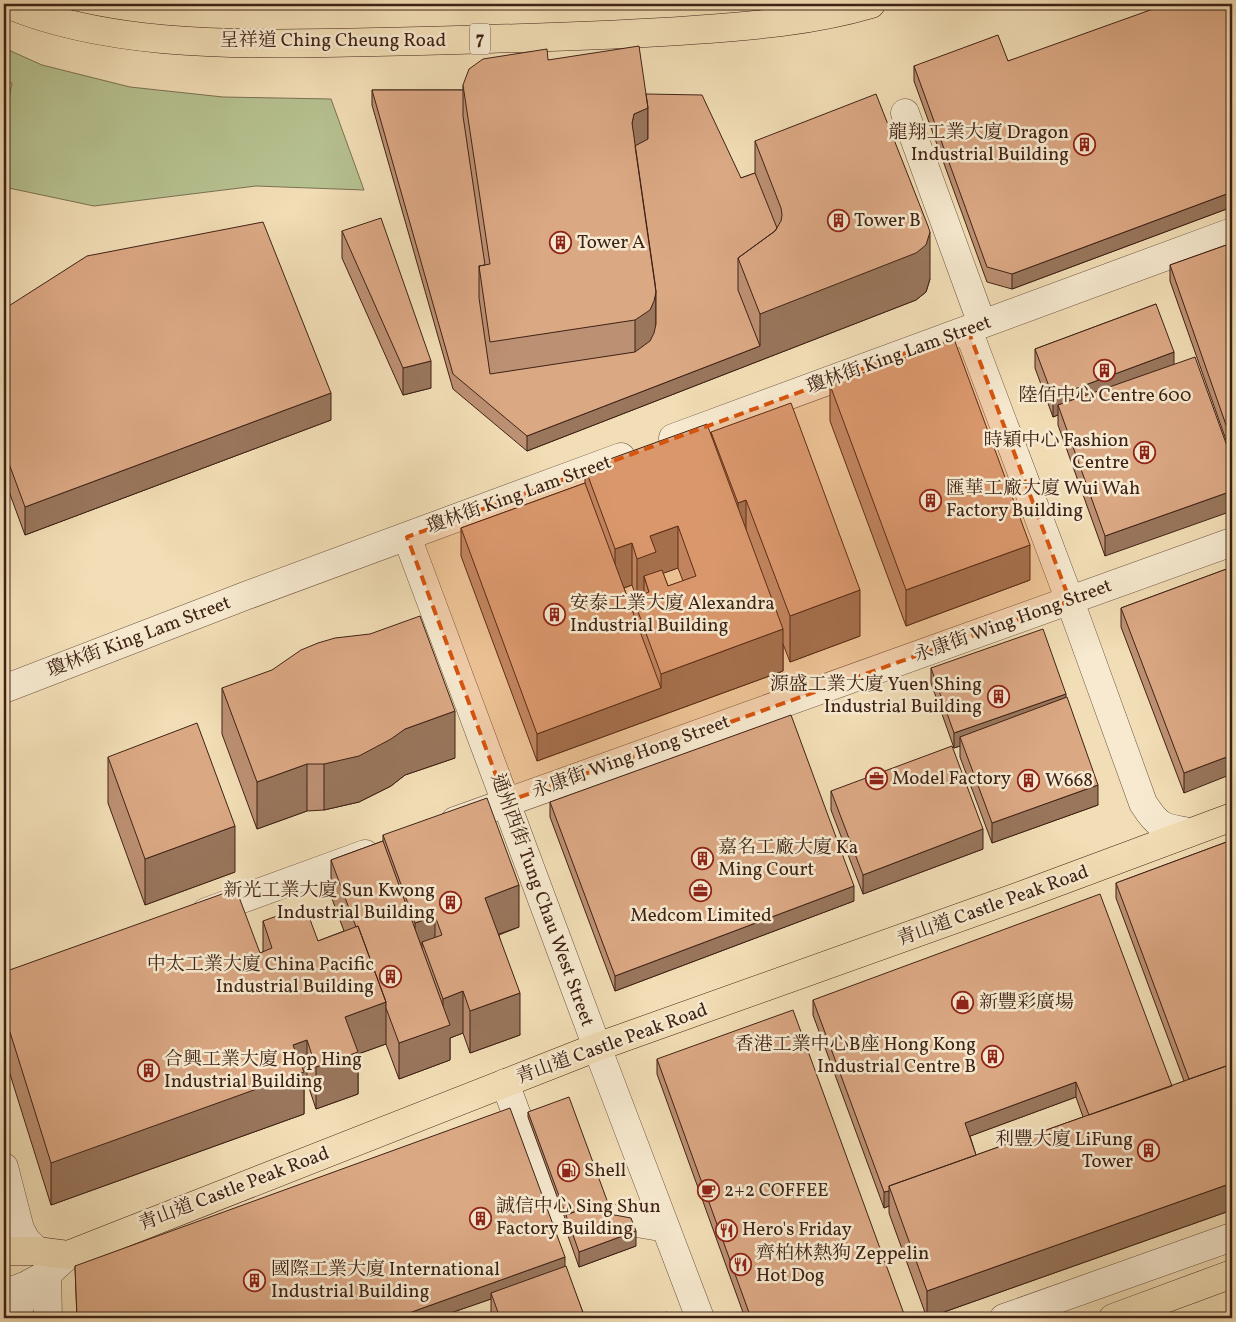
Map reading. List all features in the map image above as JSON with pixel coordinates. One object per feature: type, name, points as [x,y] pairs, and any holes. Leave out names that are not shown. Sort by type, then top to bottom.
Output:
[{"type":"main road","name":"呈祥道 Ching Cheung Road","points":[[7,4],[88,28],[161,39],[266,44],[613,36],[753,26],[810,17],[870,4]]},
{"type":"main road","name":"青山道 Castle Peak Road","points":[[29,1276],[68,1255],[597,1047],[866,952],[1232,817]]},
{"type":"main road","points":[[4,1251],[29,1276]]},
{"type":"main road","points":[[1113,1318],[1232,1274]]},
{"type":"street","points":[[905,113],[975,327],[1070,601],[1143,803],[1154,820],[1168,829],[1190,832]]},
{"type":"street","name":"瓊林街 King Lam Street","points":[[4,689],[245,596],[1232,232]]},
{"type":"street","name":"通州西街 Tung Chau West Street","points":[[407,537],[700,1318]]},
{"type":"street","name":"永康街 Wing Hong Street","points":[[431,830],[1232,542]]},
{"type":"street","points":[[180,922],[385,847]]},
{"type":"street","points":[[506,1083],[532,1122],[554,1181],[551,1208],[666,1228]]},
{"type":"street","points":[[4,1167],[20,1230],[26,1240],[29,1276],[48,1318]]},
{"type":"street","points":[[602,1190],[612,1218]]},
{"type":"street","points":[[1004,1318],[1026,1296],[1191,1238],[1232,1237]]},
{"type":"street","points":[[16,1318],[29,1276]]},
{"type":"highlighted area","points":[[968,330],[1070,601],[506,802],[407,537]]},
{"type":"green space","points":[[4,48],[42,65],[130,87],[223,97],[331,99],[364,190],[256,186],[94,206],[4,187],[4,122],[12,83],[4,81]]},
{"type":"building","name":"龍翔工業大廈 Dragon Industrial Building","points":[[1167,4],[1232,4],[1232,192],[1012,274],[987,267],[914,66],[998,35],[1008,61]]},
{"type":"building","name":"Tower A","points":[[639,46],[648,108],[634,114],[632,123],[656,292],[650,310],[635,320],[490,342],[479,266],[490,264],[463,85],[469,69],[483,59],[547,49],[548,60]]},
{"type":"building","points":[[372,90],[463,90],[463,116],[485,265],[479,266],[479,298],[490,374],[635,352],[650,341],[656,324],[656,292],[635,146],[648,139],[646,94],[702,95],[741,178],[755,173],[777,228],[738,258],[738,290],[760,346],[527,436],[453,374]]},
{"type":"building","name":"Tower B","points":[[876,94],[930,232],[926,245],[916,253],[760,314],[738,258],[775,231],[782,215],[755,141]]},
{"type":"building","points":[[381,218],[431,361],[403,368],[342,231]]},
{"type":"building","points":[[263,222],[331,393],[25,507],[4,450],[4,309],[87,256]]},
{"type":"building","points":[[1232,243],[1232,442],[1170,265]]},
{"type":"building","name":"陸佰中心 Centre 600","points":[[1156,304],[1174,352],[1053,397],[1035,349]]},
{"type":"building","name":"匯華工廠大廈 Wui Wah Factory Building","points":[[954,339],[1030,545],[906,590],[830,385]]},
{"type":"building","name":"時穎中心 Fashion Centre","points":[[1195,357],[1232,460],[1232,491],[1105,536],[1058,405]]},
{"type":"building","points":[[791,403],[860,590],[790,616],[746,500],[738,503],[711,432]]},
{"type":"building","points":[[707,424],[783,629],[661,674],[633,598],[649,592],[644,576],[662,570],[668,586],[696,576],[678,526],[650,536],[656,552],[637,559],[632,543],[615,549],[585,468]]},
{"type":"building","name":"安泰工業大廈 Alexandra Industrial Building","points":[[585,483],[661,688],[537,734],[461,528]]},
{"type":"building","points":[[1232,567],[1232,755],[1184,773],[1121,608]]},
{"type":"building","points":[[420,616],[455,711],[405,729],[391,739],[359,756],[324,764],[307,764],[257,782],[222,688],[272,670],[301,650],[318,643],[335,638],[370,634]]},
{"type":"building","name":"源盛工業大廈 Yuen Shing Industrial Building","points":[[1043,629],[1066,694],[954,733],[931,668]]},
{"type":"building","name":"W668","points":[[1067,697],[1098,785],[992,823],[960,737]]},
{"type":"building","name":"嘉名工廠大廈 Ka Ming Court","points":[[791,715],[854,886],[615,976],[550,802]]},
{"type":"building","points":[[197,723],[235,826],[145,859],[108,757]]},
{"type":"building","points":[[952,746],[983,829],[863,875],[831,791]]},
{"type":"building","points":[[487,798],[519,885],[485,898],[520,993],[470,1011],[463,991],[443,999],[422,942],[442,935],[435,916],[415,923],[383,835]]},
{"type":"building","points":[[1232,840],[1232,1064],[1189,1079],[1116,883]]},
{"type":"building","name":"中太工業大廈 China Pacific Industrial Building","points":[[383,841],[450,1025],[399,1043],[358,926],[356,927],[331,860]]},
{"type":"building","name":"合興工業大廈 Hop Hing Industrial Building","points":[[236,889],[260,953],[272,948],[263,921],[305,906],[318,941],[358,926],[386,1002],[345,1017],[358,1052],[316,1067],[307,1040],[293,1045],[304,1072],[51,1163],[4,1013],[4,972]]},
{"type":"building","name":"香港工業中心B座 Hong Kong Industrial Centre B","points":[[1100,894],[1172,1086],[1089,1115],[1076,1082],[965,1123],[976,1155],[889,1186],[889,1191],[884,1192],[813,1000]]},
{"type":"building","points":[[793,1010],[904,1314],[892,1318],[751,1318],[657,1059]]},
{"type":"building","name":"利豐大廈 LiFung Tower","points":[[1232,1064],[1232,1183],[927,1291],[889,1186]]},
{"type":"building","points":[[569,1097],[612,1214],[582,1209],[566,1215],[528,1112]]},
{"type":"building","points":[[510,1108],[565,1257],[395,1318],[77,1318],[75,1266]]},
{"type":"building","points":[[582,1209],[631,1218],[636,1231],[579,1252],[566,1215]]},
{"type":"building","points":[[566,1266],[585,1318],[500,1318],[491,1293]]},
{"type":"building","points":[[667,1312],[670,1318],[649,1318]]},
{"type":"place","name":"龍翔工業大廈 Dragon Industrial Building","points":[[1085,144]]},
{"type":"place","name":"Tower B","points":[[838,221]]},
{"type":"place","name":"Tower A","points":[[561,243]]},
{"type":"place","name":"陸佰中心 Centre 600","points":[[1105,370]]},
{"type":"place","name":"時穎中心 Fashion Centre","points":[[1145,452]]},
{"type":"place","name":"匯華工廠大廈 Wui Wah Factory Building","points":[[930,500]]},
{"type":"place","name":"安泰工業大廈 Alexandra Industrial Building","points":[[554,615]]},
{"type":"place","name":"源盛工業大廈 Yuen Shing Industrial Building","points":[[998,696]]},
{"type":"place","name":"Model Factory","points":[[876,779]]},
{"type":"place","name":"W668","points":[[1029,781]]},
{"type":"place","name":"嘉名工廠大廈 Ka Ming Court","points":[[702,859]]},
{"type":"place","name":"Medcom Limited","points":[[701,890]]},
{"type":"place","name":"新光工業大廈 Sun Kwong Industrial Building","points":[[451,902]]},
{"type":"place","name":"中太工業大廈 China Pacific Industrial Building","points":[[390,976]]},
{"type":"place","name":"新豐彩廣場","points":[[963,1003]]},
{"type":"place","name":"香港工業中心B座 Hong Kong Industrial Centre B","points":[[992,1056]]},
{"type":"place","name":"合興工業大廈 Hop Hing Industrial Building","points":[[148,1071]]},
{"type":"place","name":"利豐大廈 LiFung Tower","points":[[1149,1151]]},
{"type":"place","name":"Shell","points":[[568,1171]]},
{"type":"place","name":"2+2 COFFEE","points":[[708,1191]]},
{"type":"place","name":"誠信中心 Sing Shun Factory Building","points":[[480,1218]]},
{"type":"place","name":"Hero's Friday","points":[[726,1230]]},
{"type":"place","name":"齊柏林熱狗 Zeppelin Hot Dog","points":[[740,1265]]},
{"type":"place","name":"國際工業大廈 International Industrial Building","points":[[255,1281]]}]
